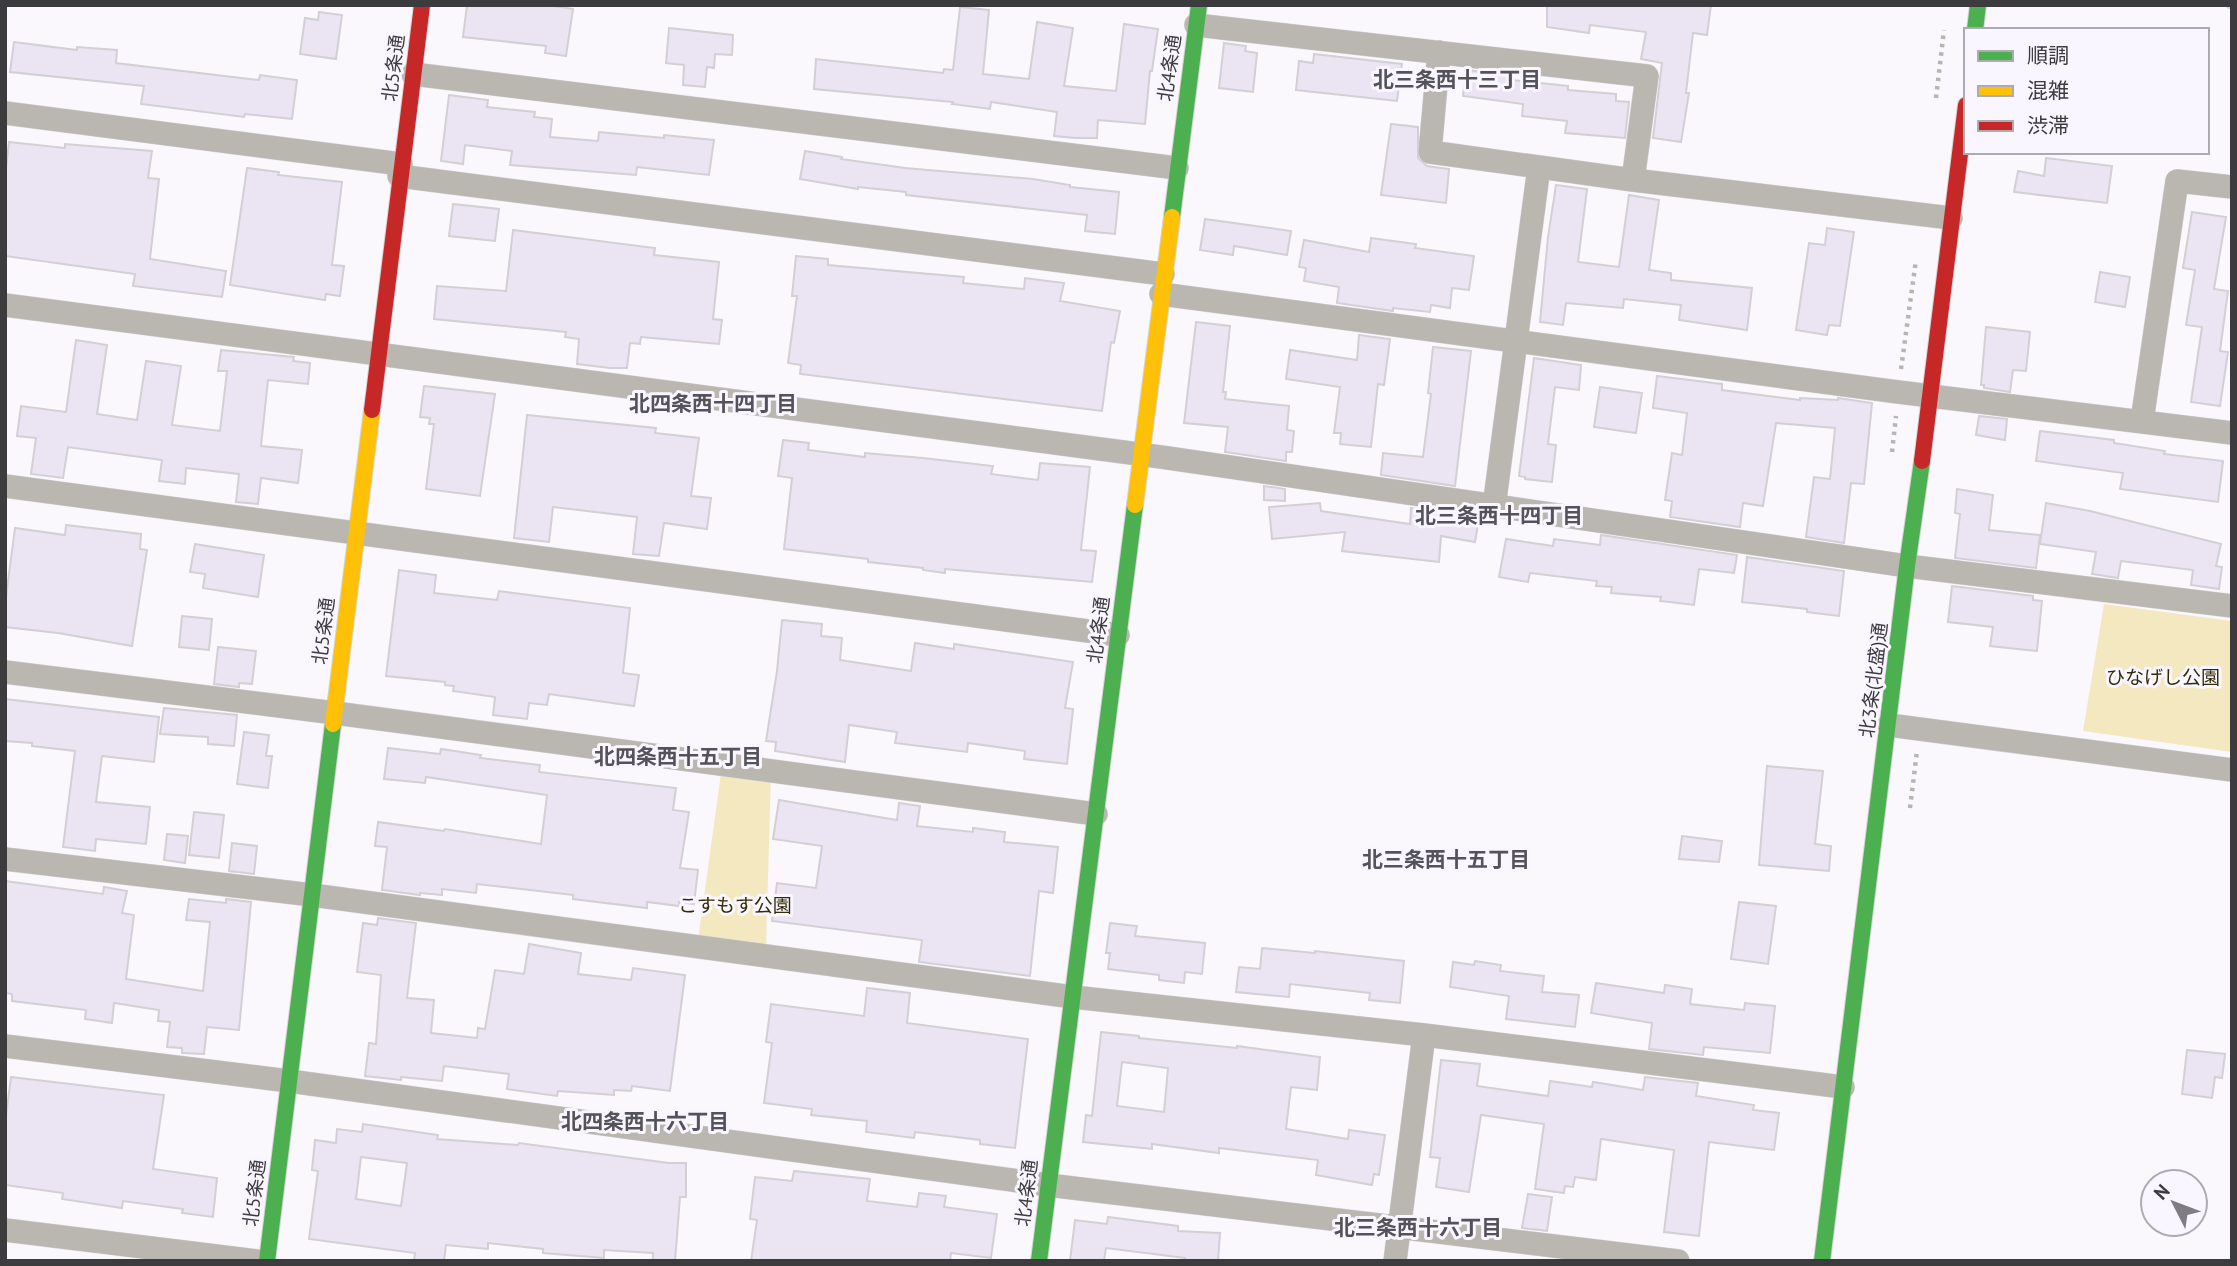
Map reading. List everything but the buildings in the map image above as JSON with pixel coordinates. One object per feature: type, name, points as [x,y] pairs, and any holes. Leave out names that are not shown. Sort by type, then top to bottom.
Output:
[{"type":"street","name":"北5条通","points":[[267,1261],[422,5]]},
{"type":"street","points":[[1975,28],[1979,5]]},
{"type":"street","points":[[1195,11],[1439,52],[1647,76],[1633,180]]},
{"type":"street","name":"北4条通","points":[[1039,1261],[1195,11]]},
{"type":"street","points":[[1439,52],[1430,152],[1633,180],[1951,218]]},
{"type":"street","points":[[413,74],[1177,168]]},
{"type":"street","points":[[5,113],[1162,284],[1517,340],[1931,396],[2232,433]]},
{"type":"street","name":"北3条(北盛)通","points":[[1822,1261],[1964,120]]},
{"type":"street","points":[[1494,507],[1539,167]]},
{"type":"street","points":[[2142,421],[2177,181],[2232,187]]},
{"type":"street","points":[[5,305],[1141,454],[1907,565],[2232,606]]},
{"type":"street","points":[[5,486],[1118,635]]},
{"type":"street","points":[[5,673],[335,713],[1096,814]]},
{"type":"street","points":[[1889,725],[2232,770]]},
{"type":"street","points":[[5,859],[312,895],[1073,997],[1424,1035],[1843,1087]]},
{"type":"street","points":[[1395,1261],[1424,1035]]},
{"type":"street","points":[[5,1046],[289,1081],[1048,1185],[1678,1261]]},
{"type":"street","points":[[5,1230],[257,1261]]},
{"type":"green space","name":"ひなげし公園","points":[[2104,604],[2232,621],[2232,752],[2083,731]]},
{"type":"green space","name":"こすもす公園","points":[[722,766],[771,772],[766,948],[698,940]]},
{"type":"traffic: fast","points":[[1172,217],[1199,5]]},
{"type":"traffic: fast","points":[[1975,28],[1978,5]]},
{"type":"traffic: fast","points":[[1822,1261],[1922,461]]},
{"type":"traffic: fast","points":[[1039,1261],[1135,505]]},
{"type":"traffic: fast","points":[[267,1261],[333,724]]},
{"type":"traffic: slow","points":[[1135,505],[1172,217]]},
{"type":"traffic: slow","points":[[333,724],[372,410]]},
{"type":"traffic: jam","points":[[372,410],[422,5]]},
{"type":"traffic: jam","points":[[1922,461],[1964,121]]},
{"type":"district","name":"北三条西十三丁目","points":[[1457,80]]},
{"type":"district","name":"北四条西十四丁目","points":[[713,404]]},
{"type":"district","name":"北三条西十四丁目","points":[[1499,516]]},
{"type":"district","name":"北四条西十五丁目","points":[[678,757]]},
{"type":"district","name":"北三条西十五丁目","points":[[1446,860]]},
{"type":"district","name":"北四条西十六丁目","points":[[645,1122]]},
{"type":"district","name":"北三条西十六丁目","points":[[1418,1228]]}]
